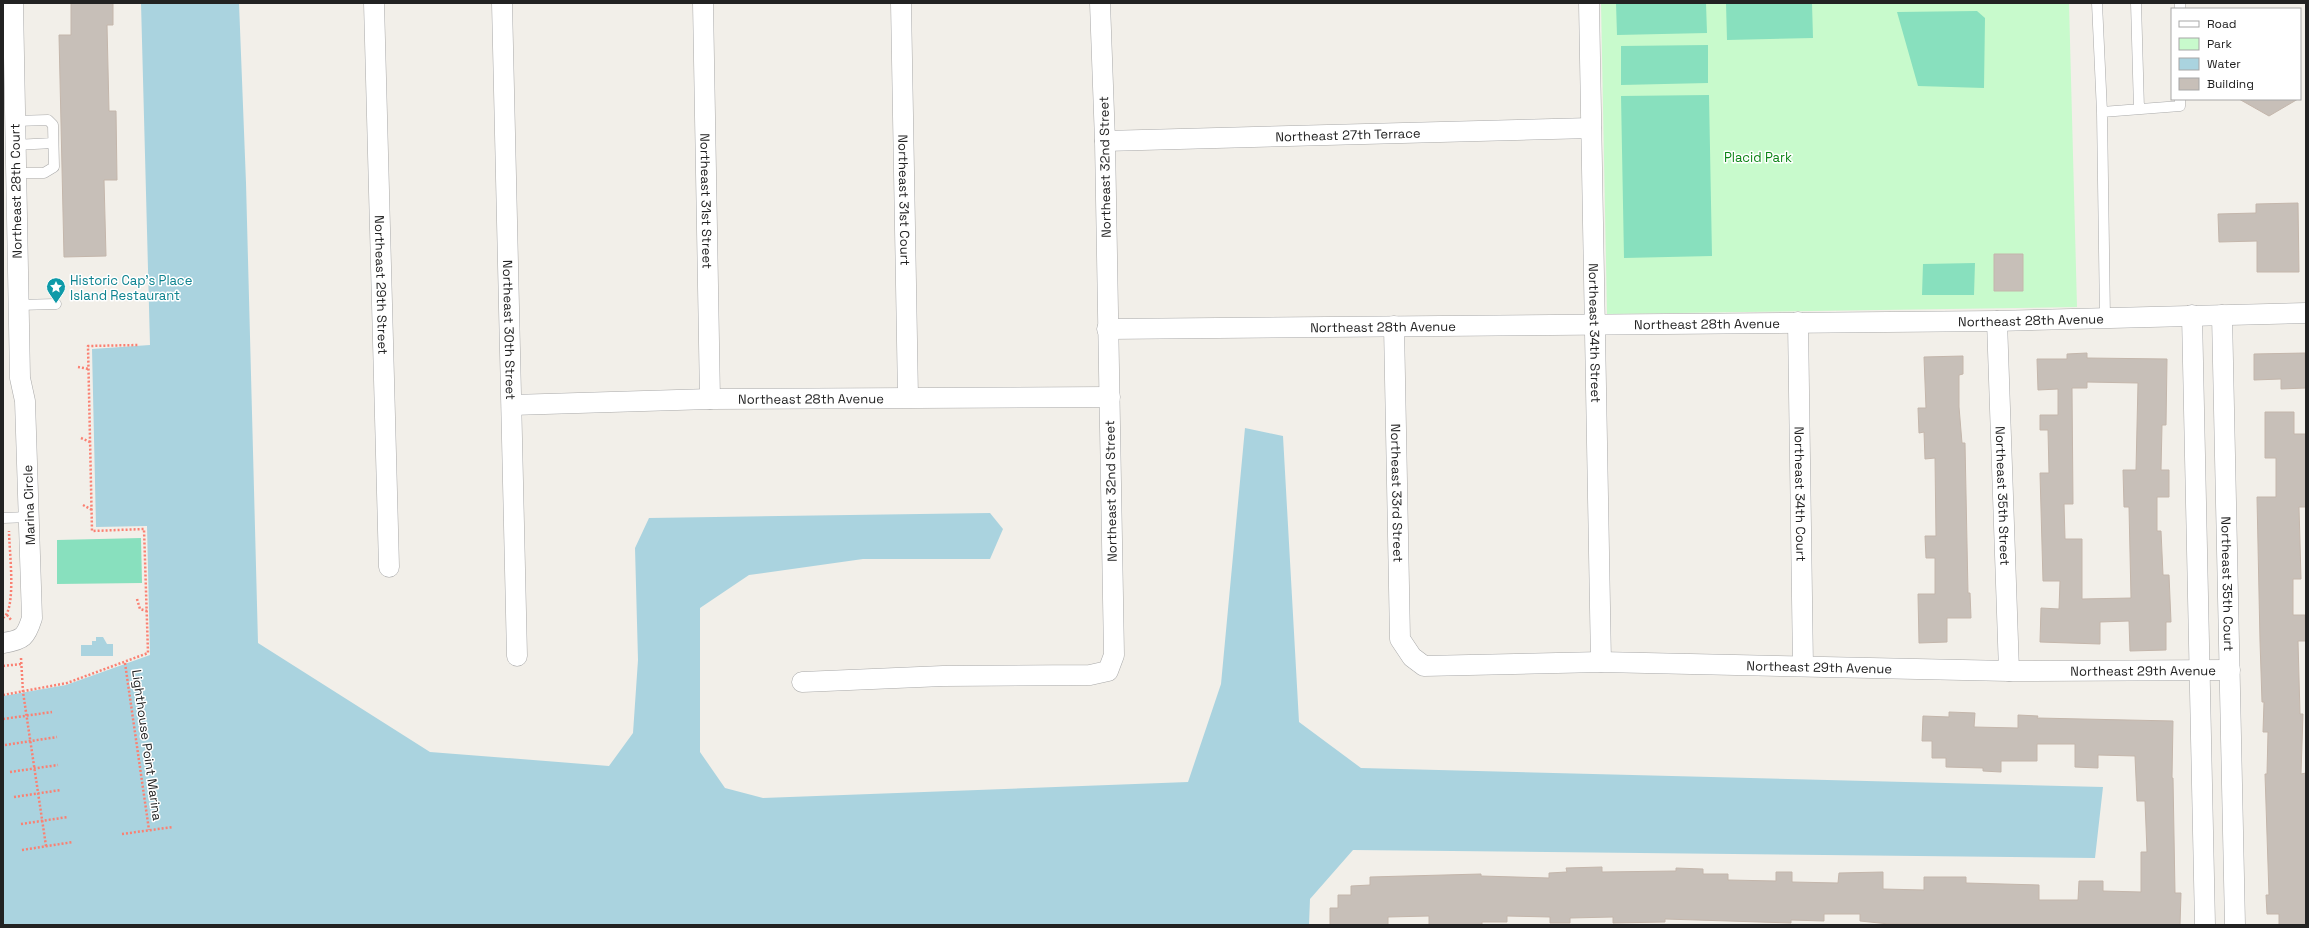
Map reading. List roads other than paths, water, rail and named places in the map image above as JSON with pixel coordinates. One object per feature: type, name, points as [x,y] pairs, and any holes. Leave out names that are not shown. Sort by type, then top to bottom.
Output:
[{"type":"street","name":"Northeast 28th Court","points":[[11,378],[18,305],[13,3]]},
{"type":"street","name":"Northeast 29th Street","points":[[374,3],[389,567]]},
{"type":"street","name":"Northeast 30th Street","points":[[502,3],[517,656]]},
{"type":"street","name":"Northeast 31st Street","points":[[703,3],[710,399]]},
{"type":"street","name":"Northeast 31st Court","points":[[901,3],[908,397]]},
{"type":"street","name":"Northeast 32nd Street","points":[[802,682],[943,676],[1090,675],[1108,671],[1114,655],[1110,397],[1107,329],[1106,141],[1100,3]]},
{"type":"street","name":"Northeast 34th Street","points":[[1589,3],[1602,662]]},
{"type":"street","name":"Northeast 27th Terrace","points":[[1106,141],[1591,128]]},
{"type":"street","name":"Northeast 28th Avenue","points":[[1107,329],[1595,323],[1997,321],[2306,313]]},
{"type":"street","points":[[2192,315],[2205,925]]},
{"type":"street","name":"Northeast 35th Court","points":[[2222,315],[2235,925]]},
{"type":"street","name":"Northeast 35th Street","points":[[1997,321],[2009,671]]},
{"type":"street","name":"Northeast 34th Court","points":[[1798,322],[1803,666]]},
{"type":"street","name":"Northeast 33rd Street","points":[[1394,326],[1400,639],[1412,657]]},
{"type":"street","name":"Marina Circle","points":[[11,378],[25,401],[32,618],[16,638]]},
{"type":"street","name":"Northeast 28th Avenue","points":[[512,405],[710,399],[1110,397]]},
{"type":"street","name":"Northeast 29th Avenue","points":[[1412,657],[1424,666],[1602,662],[2009,671],[2230,670]]},
{"type":"lane","points":[[2097,3],[2102,112],[2105,318]]},
{"type":"lane","points":[[2136,3],[2139,109]]},
{"type":"lane","points":[[2102,112],[2180,106],[2180,100]]},
{"type":"lane","points":[[15,121],[48,120],[53,125],[54,167],[44,172],[16,173]]},
{"type":"lane","points":[[15,145],[53,143]]},
{"type":"lane","points":[[18,305],[56,304]]},
{"type":"lane","points":[[3,518],[29,517]]},
{"type":"water","points":[[141,3],[239,3],[246,183],[258,643],[430,752],[609,766],[633,733],[638,660],[635,548],[649,518],[990,513],[1003,529],[990,559],[863,559],[749,575],[700,608],[700,752],[725,788],[763,798],[1188,782],[1221,684],[1245,428],[1283,436],[1299,722],[1361,768],[2103,787],[2095,858],[1353,850],[1310,899],[1309,925],[3,925],[3,696],[66,685],[150,655],[147,526],[96,527],[92,349],[150,345]]},
{"type":"water","points":[[96,637],[103,637],[107,644],[113,644],[113,656],[81,656],[81,645],[92,645],[92,641],[96,641]]},
{"type":"place","name":"Historic Cap's Place Island Restaurant","points":[[56,304]]},
{"type":"park label","name":"Placid Park","points":[[1758,157]]}]
